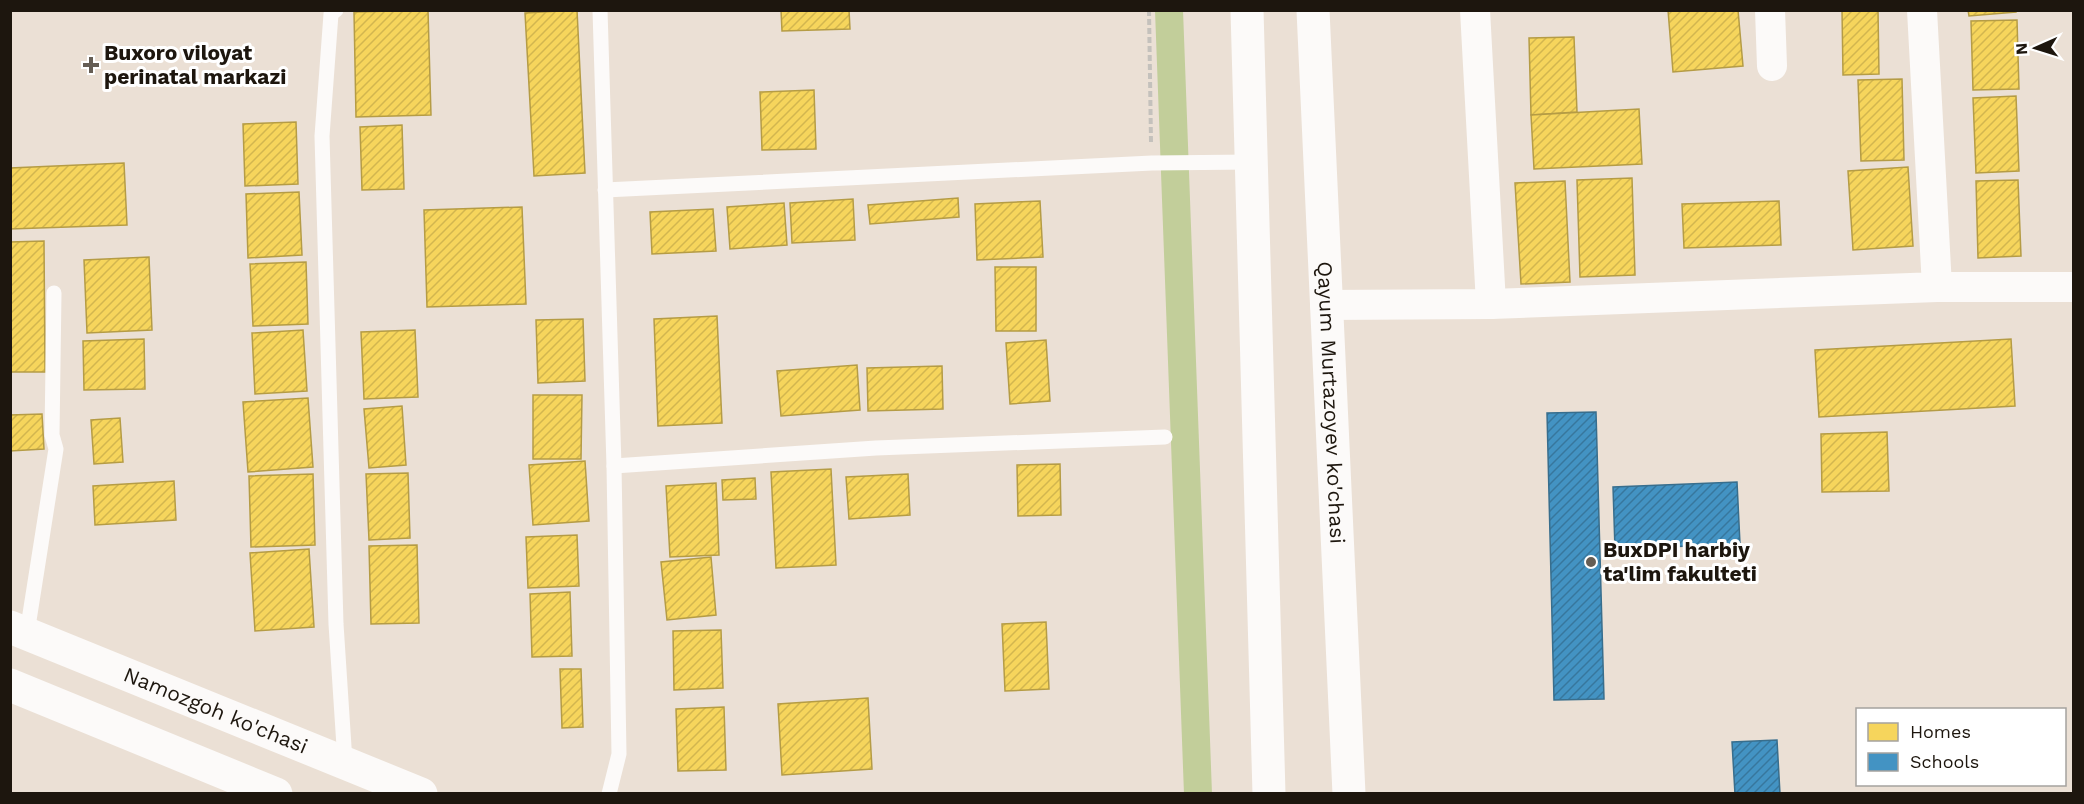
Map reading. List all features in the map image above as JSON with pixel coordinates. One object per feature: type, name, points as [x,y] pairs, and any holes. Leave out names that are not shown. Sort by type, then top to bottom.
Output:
[{"type":"street","points":[[1247,10],[1269,794]]},
{"type":"street","name":"Qayum Murtazoyev ko'chasi","points":[[1313,10],[1349,794]]},
{"type":"street","points":[[1475,10],[1491,304]]},
{"type":"street","points":[[1770,10],[1772,66]]},
{"type":"street","points":[[1922,10],[1937,287]]},
{"type":"street","points":[[1325,305],[1491,304],[1937,287],[2073,287]]},
{"type":"street","name":"Namozgoh ko'chasi","points":[[19,630],[421,794]]},
{"type":"street","points":[[10,685],[276,794]]},
{"type":"lane","points":[[336,10],[331,14],[322,136],[336,624],[345,762]]},
{"type":"lane","points":[[600,10],[614,466],[619,754],[609,794]]},
{"type":"lane","points":[[605,190],[1159,163],[1252,162]]},
{"type":"lane","points":[[19,630],[56,449],[52,435],[54,292]]},
{"type":"lane","points":[[614,466],[876,448],[1165,437]]},
{"type":"path","points":[[1149,10],[1159,163]]},
{"type":"building: Homes","points":[[428,10],[431,115],[356,117],[354,12]]},
{"type":"building: Homes","points":[[577,10],[585,173],[534,176],[525,13]]},
{"type":"building: Homes","points":[[781,10],[849,10],[850,29],[782,31]]},
{"type":"building: Homes","points":[[1668,10],[1738,10],[1743,66],[1673,72]]},
{"type":"building: Homes","points":[[1842,10],[1878,10],[1879,74],[1843,75]]},
{"type":"building: Homes","points":[[1968,10],[2016,10],[2016,12],[1969,16]]},
{"type":"building: Homes","points":[[2017,20],[2019,89],[1973,90],[1971,21]]},
{"type":"building: Homes","points":[[1574,37],[1577,112],[1531,115],[1529,38]]},
{"type":"building: Homes","points":[[1902,79],[1904,160],[1861,161],[1858,80]]},
{"type":"building: Homes","points":[[814,90],[816,149],[762,150],[760,92]]},
{"type":"building: Homes","points":[[2016,96],[2019,171],[1976,173],[1973,98]]},
{"type":"building: Homes","points":[[1639,109],[1642,164],[1534,169],[1531,115]]},
{"type":"building: Homes","points":[[296,122],[298,184],[245,186],[243,124]]},
{"type":"building: Homes","points":[[402,125],[404,189],[362,190],[360,127]]},
{"type":"building: Homes","points":[[124,163],[127,225],[10,229],[10,168]]},
{"type":"building: Homes","points":[[1908,167],[1913,246],[1853,250],[1848,171]]},
{"type":"building: Homes","points":[[1632,178],[1635,275],[1580,277],[1577,180]]},
{"type":"building: Homes","points":[[2018,180],[2021,256],[1978,258],[1976,181]]},
{"type":"building: Homes","points":[[1565,181],[1570,282],[1521,284],[1515,183]]},
{"type":"building: Homes","points":[[299,192],[302,255],[248,258],[246,194]]},
{"type":"building: Homes","points":[[958,198],[959,217],[870,224],[868,205]]},
{"type":"building: Homes","points":[[853,199],[855,240],[792,243],[790,203]]},
{"type":"building: Homes","points":[[1040,201],[1043,257],[977,260],[975,204]]},
{"type":"building: Homes","points":[[1779,201],[1781,245],[1684,248],[1682,204]]},
{"type":"building: Homes","points":[[784,203],[787,245],[730,249],[727,207]]},
{"type":"building: Homes","points":[[522,207],[526,304],[427,307],[424,210]]},
{"type":"building: Homes","points":[[713,209],[716,251],[652,254],[650,212]]},
{"type":"building: Homes","points":[[44,241],[45,372],[10,372],[10,242]]},
{"type":"building: Homes","points":[[149,257],[152,330],[87,333],[84,260]]},
{"type":"building: Homes","points":[[306,262],[308,324],[253,326],[250,264]]},
{"type":"building: Homes","points":[[995,267],[1036,267],[1036,331],[996,331]]},
{"type":"building: Homes","points":[[717,316],[722,423],[658,426],[654,319]]},
{"type":"building: Homes","points":[[583,319],[585,381],[538,383],[536,320]]},
{"type":"building: Homes","points":[[303,330],[307,391],[255,394],[252,333]]},
{"type":"building: Homes","points":[[415,330],[418,397],[364,399],[361,332]]},
{"type":"building: Homes","points":[[144,339],[145,389],[84,390],[83,341]]},
{"type":"building: Homes","points":[[2011,339],[2015,406],[1819,417],[1815,350]]},
{"type":"building: Homes","points":[[1046,340],[1050,401],[1010,404],[1006,343]]},
{"type":"building: Homes","points":[[857,365],[860,410],[781,416],[777,371]]},
{"type":"building: Homes","points":[[942,366],[943,409],[868,411],[867,368]]},
{"type":"building: Homes","points":[[533,395],[582,395],[581,459],[533,459]]},
{"type":"building: Homes","points":[[308,398],[313,467],[248,472],[243,402]]},
{"type":"building: Homes","points":[[402,406],[406,465],[369,468],[364,409]]},
{"type":"building: Homes","points":[[42,414],[44,449],[10,451],[10,415]]},
{"type":"building: Homes","points":[[120,418],[123,462],[94,464],[91,420]]},
{"type":"building: Homes","points":[[1887,432],[1889,491],[1822,492],[1821,434]]},
{"type":"building: Homes","points":[[585,461],[589,521],[533,525],[529,465]]},
{"type":"building: Homes","points":[[1060,464],[1061,515],[1018,516],[1017,465]]},
{"type":"building: Homes","points":[[831,469],[836,565],[776,568],[771,472]]},
{"type":"building: Homes","points":[[408,473],[410,538],[369,540],[366,474]]},
{"type":"building: Homes","points":[[313,474],[315,545],[251,547],[249,476]]},
{"type":"building: Homes","points":[[908,474],[910,515],[849,519],[846,477]]},
{"type":"building: Homes","points":[[755,478],[756,499],[723,500],[722,480]]},
{"type":"building: Homes","points":[[174,481],[176,520],[95,525],[93,486]]},
{"type":"building: Homes","points":[[716,483],[719,555],[670,557],[666,486]]},
{"type":"building: Homes","points":[[577,535],[579,586],[528,588],[526,537]]},
{"type":"building: Homes","points":[[417,545],[419,623],[371,624],[369,546]]},
{"type":"building: Homes","points":[[309,549],[314,627],[255,631],[250,553]]},
{"type":"building: Homes","points":[[711,557],[716,615],[667,620],[661,562]]},
{"type":"building: Homes","points":[[570,592],[572,656],[532,657],[530,594]]},
{"type":"building: Homes","points":[[1046,622],[1049,689],[1005,691],[1002,624]]},
{"type":"building: Homes","points":[[721,630],[723,688],[674,690],[673,631]]},
{"type":"building: Homes","points":[[560,669],[581,669],[583,727],[562,728]]},
{"type":"building: Homes","points":[[868,698],[872,769],[782,775],[778,704]]},
{"type":"building: Homes","points":[[724,707],[726,770],[678,771],[676,709]]},
{"type":"building: Schools","points":[[1596,412],[1604,699],[1554,700],[1547,413]]},
{"type":"building: Schools","points":[[1737,482],[1740,544],[1615,549],[1613,487]]},
{"type":"building: Schools","points":[[1777,740],[1780,794],[1735,794],[1732,742]]},
{"type":"waterway","points":[[1169,10],[1198,794]]},
{"type":"place","name":"Buxoro viloyat perinatal markazi","points":[[91,65]]},
{"type":"place","name":"BuxDPI harbiy ta'lim fakulteti","points":[[1591,562]]}]
